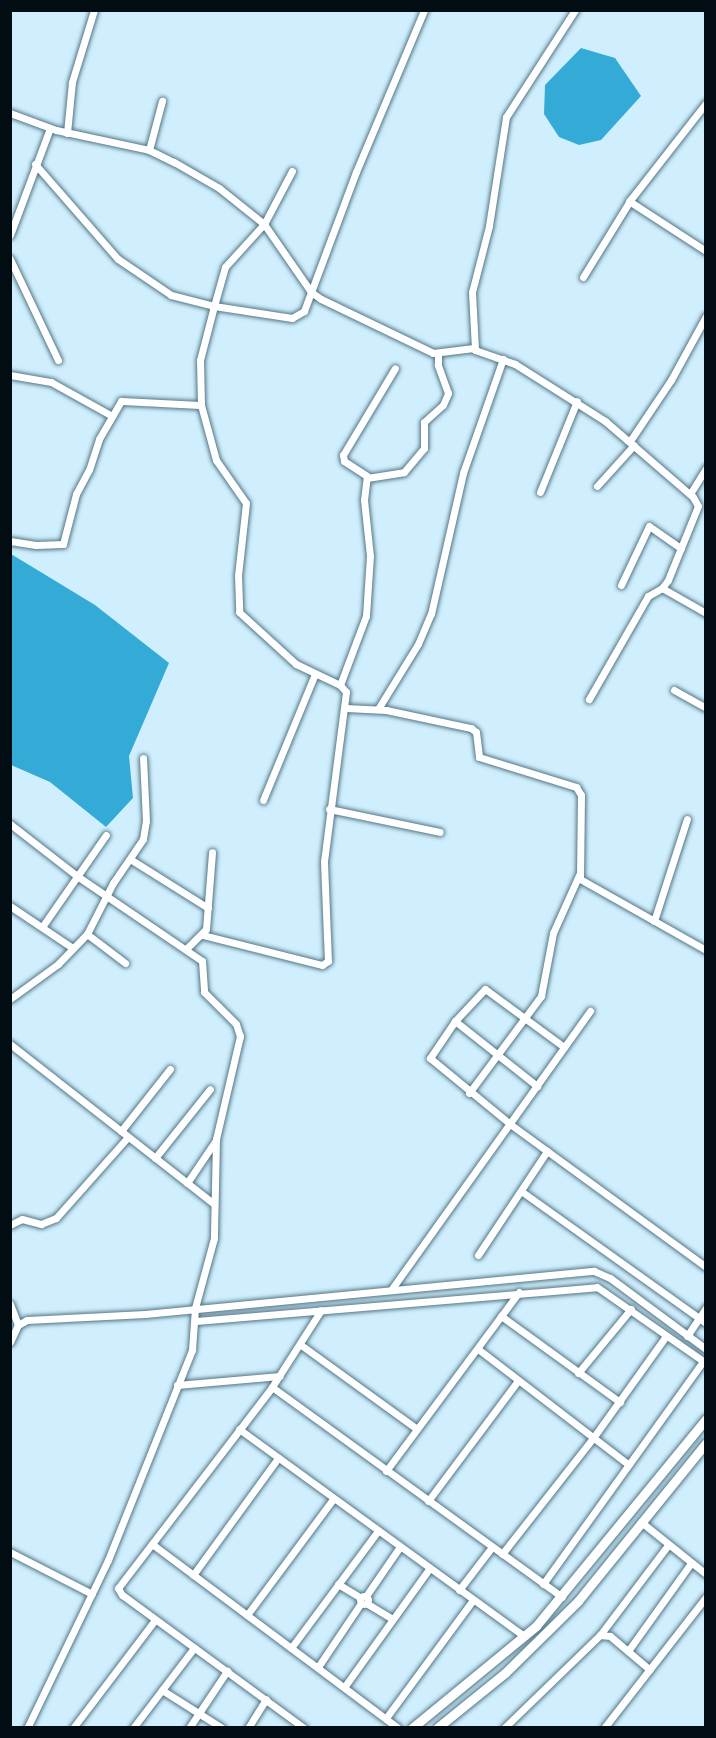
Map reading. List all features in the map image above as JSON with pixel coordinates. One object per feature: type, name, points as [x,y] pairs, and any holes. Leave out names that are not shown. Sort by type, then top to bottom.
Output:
[{"type":"street","points":[[67,133],[72,82],[94,10]]},
{"type":"street","points":[[35,164],[118,259],[171,295],[214,306],[295,317],[304,311],[424,10]]},
{"type":"street","points":[[575,10],[506,117],[489,226],[472,292],[474,348],[478,353],[503,359],[577,401],[632,443],[690,494],[698,506],[686,528],[681,548],[662,588],[648,596],[589,699]]},
{"type":"street","points":[[149,150],[162,101]]},
{"type":"street","points":[[583,277],[629,201],[705,103]]},
{"type":"street","points":[[10,112],[67,133],[149,150],[219,188],[264,224],[311,292],[438,354],[474,348]]},
{"type":"street","points":[[10,235],[50,128]]},
{"type":"street","points":[[203,935],[326,964],[329,954],[323,884],[329,809],[346,708],[346,692],[340,685],[315,674],[285,656],[239,612],[238,575],[246,503],[216,460],[201,405],[200,360],[225,267],[264,224],[292,171]]},
{"type":"street","points":[[629,201],[705,251]]},
{"type":"street","points":[[10,259],[58,360]]},
{"type":"street","points":[[597,486],[632,443],[671,380],[705,316]]},
{"type":"street","points":[[367,478],[404,472],[424,448],[424,422],[443,405],[448,393],[438,365],[438,354]]},
{"type":"street","points":[[378,709],[418,644],[431,614],[464,470],[503,359]]},
{"type":"street","points":[[340,685],[368,606],[370,556],[363,500],[367,478],[364,471],[344,461],[343,455],[395,368]]},
{"type":"street","points":[[10,375],[51,382],[112,416]]},
{"type":"street","points":[[10,541],[36,545],[63,544],[76,494],[112,416],[124,399],[162,405],[201,405]]},
{"type":"street","points":[[540,492],[577,401]]},
{"type":"street","points":[[690,494],[705,468]]},
{"type":"street","points":[[621,585],[649,526],[681,548]]},
{"type":"street","points":[[662,588],[705,613]]},
{"type":"street","points":[[263,801],[315,674]]},
{"type":"street","points":[[674,690],[705,708]]},
{"type":"street","points":[[346,708],[378,709],[471,728],[476,732],[479,757],[576,787],[581,795],[579,875],[552,933],[541,996],[470,1093]]},
{"type":"street","points":[[10,999],[58,964],[71,946],[87,934],[106,896],[130,859],[146,829],[143,758]]},
{"type":"street","points":[[329,809],[440,832]]},
{"type":"street","points":[[654,921],[687,819]]},
{"type":"street","points":[[10,824],[77,876],[204,963],[204,992],[239,1029],[239,1049],[216,1139],[213,1244],[195,1308],[196,1321],[192,1350],[92,1594],[27,1728]]},
{"type":"street","points":[[42,927],[105,835]]},
{"type":"street","points":[[186,949],[203,935],[208,908],[212,852]]},
{"type":"street","points":[[130,859],[208,908]]},
{"type":"street","points":[[579,875],[592,889],[705,950]]},
{"type":"street","points":[[10,906],[71,946]]},
{"type":"street","points":[[87,934],[125,963]]},
{"type":"street","points":[[564,1047],[485,989],[455,1021],[430,1058],[510,1124],[705,1267]]},
{"type":"street","points":[[391,1290],[590,1011]]},
{"type":"street","points":[[455,1021],[537,1086]]},
{"type":"street","points":[[10,1044],[214,1204]]},
{"type":"street","points":[[121,1131],[170,1069]]},
{"type":"street","points":[[155,1158],[210,1089]]},
{"type":"street","points":[[10,1225],[22,1219],[41,1224],[56,1218],[128,1137]]},
{"type":"street","points":[[187,1183],[216,1139]]},
{"type":"street","points":[[478,1255],[548,1151]]},
{"type":"street","points":[[521,1191],[705,1323]]},
{"type":"street","points":[[10,1342],[18,1325],[27,1320],[195,1308],[594,1272],[610,1278],[705,1349]]},
{"type":"street","points":[[196,1321],[597,1287],[704,1362],[543,1584]]},
{"type":"street","points":[[386,1471],[519,1292]]},
{"type":"street","points":[[10,1304],[18,1325]]},
{"type":"street","points":[[687,1336],[705,1308]]},
{"type":"street","points":[[578,1372],[631,1309]]},
{"type":"street","points":[[304,1728],[155,1620],[119,1592],[118,1588],[272,1388],[321,1310]]},
{"type":"street","points":[[501,1316],[620,1402]]},
{"type":"street","points":[[502,1554],[593,1438],[666,1336]]},
{"type":"street","points":[[301,1345],[417,1429]]},
{"type":"street","points":[[478,1349],[518,1383],[629,1465]]},
{"type":"street","points":[[177,1385],[280,1376]]},
{"type":"street","points":[[428,1501],[518,1383]]},
{"type":"street","points":[[272,1388],[562,1597]]},
{"type":"street","points":[[412,1728],[524,1636],[562,1597],[705,1419]]},
{"type":"street","points":[[239,1429],[376,1532],[524,1636]]},
{"type":"street","points":[[436,1728],[505,1673],[550,1631],[705,1443]]},
{"type":"street","points":[[193,1575],[278,1458]]},
{"type":"street","points":[[247,1615],[333,1499]]},
{"type":"street","points":[[641,1522],[705,1574]]},
{"type":"street","points":[[291,1648],[376,1532]]},
{"type":"street","points":[[152,1544],[345,1686],[398,1728]]},
{"type":"street","points":[[504,1728],[600,1635],[668,1545]]},
{"type":"street","points":[[459,1590],[492,1547]]},
{"type":"street","points":[[318,1667],[399,1548]]},
{"type":"street","points":[[10,1552],[92,1594]]},
{"type":"street","points":[[628,1651],[691,1563]]},
{"type":"street","points":[[345,1686],[429,1569]]},
{"type":"street","points":[[338,1584],[393,1619]]},
{"type":"street","points":[[604,1728],[705,1597]]},
{"type":"street","points":[[386,1718],[472,1600]]},
{"type":"street","points":[[73,1728],[155,1620]]},
{"type":"street","points":[[600,1635],[610,1636],[650,1670]]},
{"type":"street","points":[[133,1728],[194,1648]]},
{"type":"street","points":[[189,1728],[226,1671]]},
{"type":"street","points":[[162,1690],[222,1728]]},
{"type":"street","points":[[248,1728],[266,1699]]},
{"type":"water","points":[[581,48],[615,58],[641,96],[601,140],[579,145],[559,137],[544,114],[545,85]]},
{"type":"water","points":[[11,554],[95,605],[169,663],[129,756],[133,798],[106,827],[50,782],[11,765]]}]
